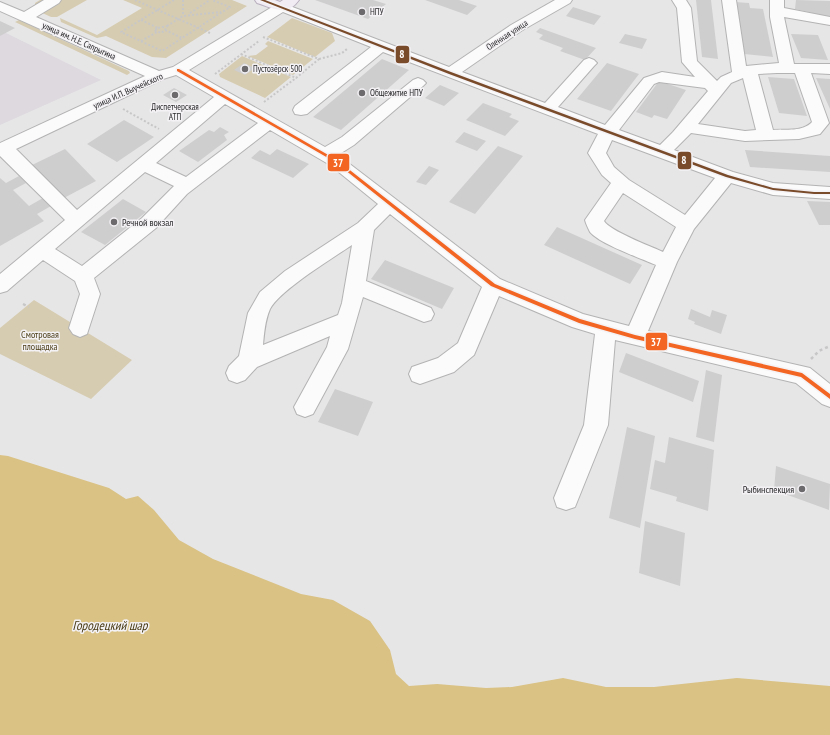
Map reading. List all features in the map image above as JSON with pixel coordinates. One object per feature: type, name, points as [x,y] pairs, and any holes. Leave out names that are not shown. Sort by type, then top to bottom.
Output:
[{"type":"main road","points":[[262,0],[287,4]]},
{"type":"street","points":[[25,17],[54,0]]},
{"type":"street","name":"Оленная улица","points":[[450,73],[516,28],[565,0]]},
{"type":"street","points":[[679,0],[684,8],[690,62],[714,88]]},
{"type":"street","points":[[730,0],[745,72],[766,135]]},
{"type":"street","points":[[287,4],[364,39],[450,73],[727,176],[773,189],[830,193]]},
{"type":"street","name":"улица И.П. Выучейского","points":[[2,149],[158,76],[178,70],[287,4]]},
{"type":"street","points":[[686,127],[745,136],[798,134],[814,130],[821,123],[794,68],[777,5]]},
{"type":"street","points":[[777,5],[830,21]]},
{"type":"street","name":"улица им. Н.Е. Сапрыгина","points":[[0,6],[158,76]]},
{"type":"street","points":[[301,110],[381,46]]},
{"type":"street","points":[[548,110],[589,63]]},
{"type":"street","points":[[662,152],[686,127],[714,88],[726,80],[745,72],[794,68],[830,69]]},
{"type":"street","points":[[178,70],[336,161],[493,285],[579,321],[635,336],[802,375],[830,397]]},
{"type":"street","points":[[687,225],[621,182],[608,171],[598,153],[608,132],[649,81],[662,77],[714,88]]},
{"type":"street","points":[[325,155],[348,141],[418,83]]},
{"type":"street","points":[[4,276],[42,250],[225,96]]},
{"type":"street","points":[[83,276],[149,223],[186,186],[270,122]]},
{"type":"street","points":[[2,149],[77,221]]},
{"type":"street","points":[[144,164],[186,186]]},
{"type":"street","points":[[635,336],[667,262],[687,225],[727,176]]},
{"type":"street","points":[[621,182],[594,220],[597,227],[606,234],[667,262]]},
{"type":"street","points":[[346,321],[243,367],[261,305],[272,291],[365,228],[390,203]]},
{"type":"street","points":[[305,407],[337,349],[352,303],[365,228]]},
{"type":"street","points":[[42,250],[83,276],[90,294],[80,328]]},
{"type":"street","points":[[355,285],[424,314]]},
{"type":"street","points":[[420,374],[446,365],[466,349],[493,285]]},
{"type":"street","points":[[566,498],[596,424],[606,328]]},
{"type":"path","points":[[135,0],[213,34]]},
{"type":"path","points":[[174,0],[121,32],[162,51],[230,7],[211,0],[190,14]]},
{"type":"path","points":[[182,0],[183,15]]},
{"type":"path","points":[[157,32],[154,30],[167,26],[183,15],[223,12]]},
{"type":"path","points":[[141,20],[158,28]]},
{"type":"path","points":[[141,41],[157,32],[161,33],[167,26]]},
{"type":"path","points":[[165,30],[183,38]]},
{"type":"path","points":[[209,87],[215,73],[269,33]]},
{"type":"path","points":[[263,37],[319,59]]},
{"type":"path","points":[[252,112],[319,59],[342,53],[364,39]]},
{"type":"path","points":[[241,54],[296,78]]},
{"type":"path","points":[[108,99],[148,124],[176,136]]},
{"type":"path","points":[[23,304],[29,308]]},
{"type":"shaded area","points":[[0,30],[101,80],[0,125]]},
{"type":"green space","points":[[40,0],[87,0],[57,17],[51,17],[36,10],[35,3]]},
{"type":"green space","points":[[123,0],[232,0],[247,6],[166,58],[152,57],[106,36],[97,38],[61,22],[60,18],[97,35],[142,8]]},
{"type":"green space","points":[[292,18],[332,33],[335,41],[315,57],[267,37]]},
{"type":"green space","points":[[19,20],[129,71],[130,73],[127,75],[15,22]]},
{"type":"green space","points":[[268,41],[313,59],[293,75],[248,56],[256,55],[268,46],[265,44]]},
{"type":"green space","points":[[242,56],[291,77],[265,98],[220,77],[219,74]]},
{"type":"green space","name":"Смотровая площадка","points":[[34,300],[132,360],[91,399],[0,354],[0,328]]},
{"type":"water","name":"Городецкий шар","points":[[0,455],[8,456],[109,488],[126,499],[138,496],[154,510],[179,540],[213,559],[301,594],[333,600],[370,621],[390,650],[396,674],[409,686],[437,684],[486,688],[512,687],[563,678],[606,687],[654,687],[737,678],[830,686],[830,735],[0,735]]},
{"type":"building","name":"НПУ","points":[[315,0],[373,0],[386,4],[368,19]]},
{"type":"building","points":[[425,0],[459,0],[477,6],[467,15]]},
{"type":"building","points":[[696,0],[711,0],[718,59],[702,57]]},
{"type":"building","points":[[796,0],[830,1],[830,17],[795,9]]},
{"type":"building","points":[[735,2],[749,3],[750,8],[763,9],[773,57],[744,54]]},
{"type":"building","points":[[573,7],[601,16],[594,25],[566,16]]},
{"type":"building","points":[[0,21],[15,28],[0,36]]},
{"type":"building","points":[[540,28],[596,48],[585,60],[560,51],[563,48],[539,39],[543,35],[536,32]]},
{"type":"building","points":[[625,34],[647,39],[642,49],[619,43]]},
{"type":"building","points":[[791,34],[818,35],[828,60],[801,58]]},
{"type":"building","name":"Общежитие НПУ","points":[[382,59],[409,70],[341,130],[313,117]]},
{"type":"building","name":"Пустозёрск 500","points":[[244,63],[255,68],[245,75],[234,70]]},
{"type":"building","points":[[607,63],[639,74],[611,111],[577,99]]},
{"type":"building","points":[[768,77],[794,79],[807,116],[779,113]]},
{"type":"building","points":[[816,78],[830,79],[830,109]]},
{"type":"building","points":[[659,81],[686,90],[667,119],[654,115],[652,118],[636,112]]},
{"type":"building","points":[[440,85],[459,93],[444,106],[425,98]]},
{"type":"building","name":"Диспетчерская АТП","points":[[174,88],[187,95],[176,102],[163,95]]},
{"type":"building","points":[[483,103],[512,114],[509,117],[519,121],[505,136],[466,120]]},
{"type":"building","points":[[124,120],[154,137],[117,162],[87,144]]},
{"type":"building","points":[[220,127],[229,132],[224,135],[227,140],[198,162],[179,151],[209,130],[214,132]]},
{"type":"building","points":[[464,132],[486,141],[477,151],[455,142]]},
{"type":"building","points":[[498,146],[523,156],[475,214],[449,202]]},
{"type":"building","points":[[65,149],[96,181],[62,199],[32,165]]},
{"type":"building","points":[[277,149],[309,164],[293,178],[251,158],[260,150],[270,155]]},
{"type":"building","points":[[745,150],[830,156],[830,172],[750,167]]},
{"type":"building","points":[[429,166],[439,170],[426,185],[416,182]]},
{"type":"building","points":[[19,176],[26,183],[13,190],[29,206],[43,198],[51,206],[37,214],[44,221],[0,246],[0,178],[6,183]]},
{"type":"building","name":"Речной вокзал","points":[[123,199],[146,212],[105,245],[81,232]]},
{"type":"building","points":[[807,201],[830,202],[830,225],[819,225]]},
{"type":"building","points":[[557,227],[642,265],[630,284],[544,245]]},
{"type":"building","points":[[385,260],[454,288],[442,309],[371,279]]},
{"type":"building","points":[[691,309],[710,317],[712,310],[727,315],[721,334],[694,324],[695,322],[688,319]]},
{"type":"building","points":[[626,353],[699,381],[693,402],[619,372]]},
{"type":"building","points":[[706,370],[722,375],[714,442],[696,437]]},
{"type":"building","points":[[335,389],[373,402],[358,436],[318,422]]},
{"type":"building","points":[[627,427],[655,436],[640,528],[609,518]]},
{"type":"building","points":[[669,437],[714,450],[708,511],[676,501],[677,497],[650,489],[655,460],[665,463]]},
{"type":"building","name":"Рыбинспекция","points":[[776,466],[830,484],[829,510],[774,490]]},
{"type":"building","points":[[645,521],[685,533],[680,586],[639,573]]},
{"type":"transit line","name":"8","points":[[262,0],[450,73],[727,176],[773,189],[830,193]]},
{"type":"transit line","name":"37","points":[[178,70],[336,161],[493,285],[579,321],[635,337],[802,375],[830,397]]},
{"type":"place","name":"НПУ","points":[[362,12]]},
{"type":"place","name":"Пустозёрск 500","points":[[245,69]]},
{"type":"place","name":"Общежитие НПУ","points":[[362,93]]},
{"type":"place","name":"Диспетчерская АТП","points":[[175,95]]},
{"type":"place","name":"Речной вокзал","points":[[114,222]]},
{"type":"place","name":"Рыбинспекция","points":[[802,489]]}]
